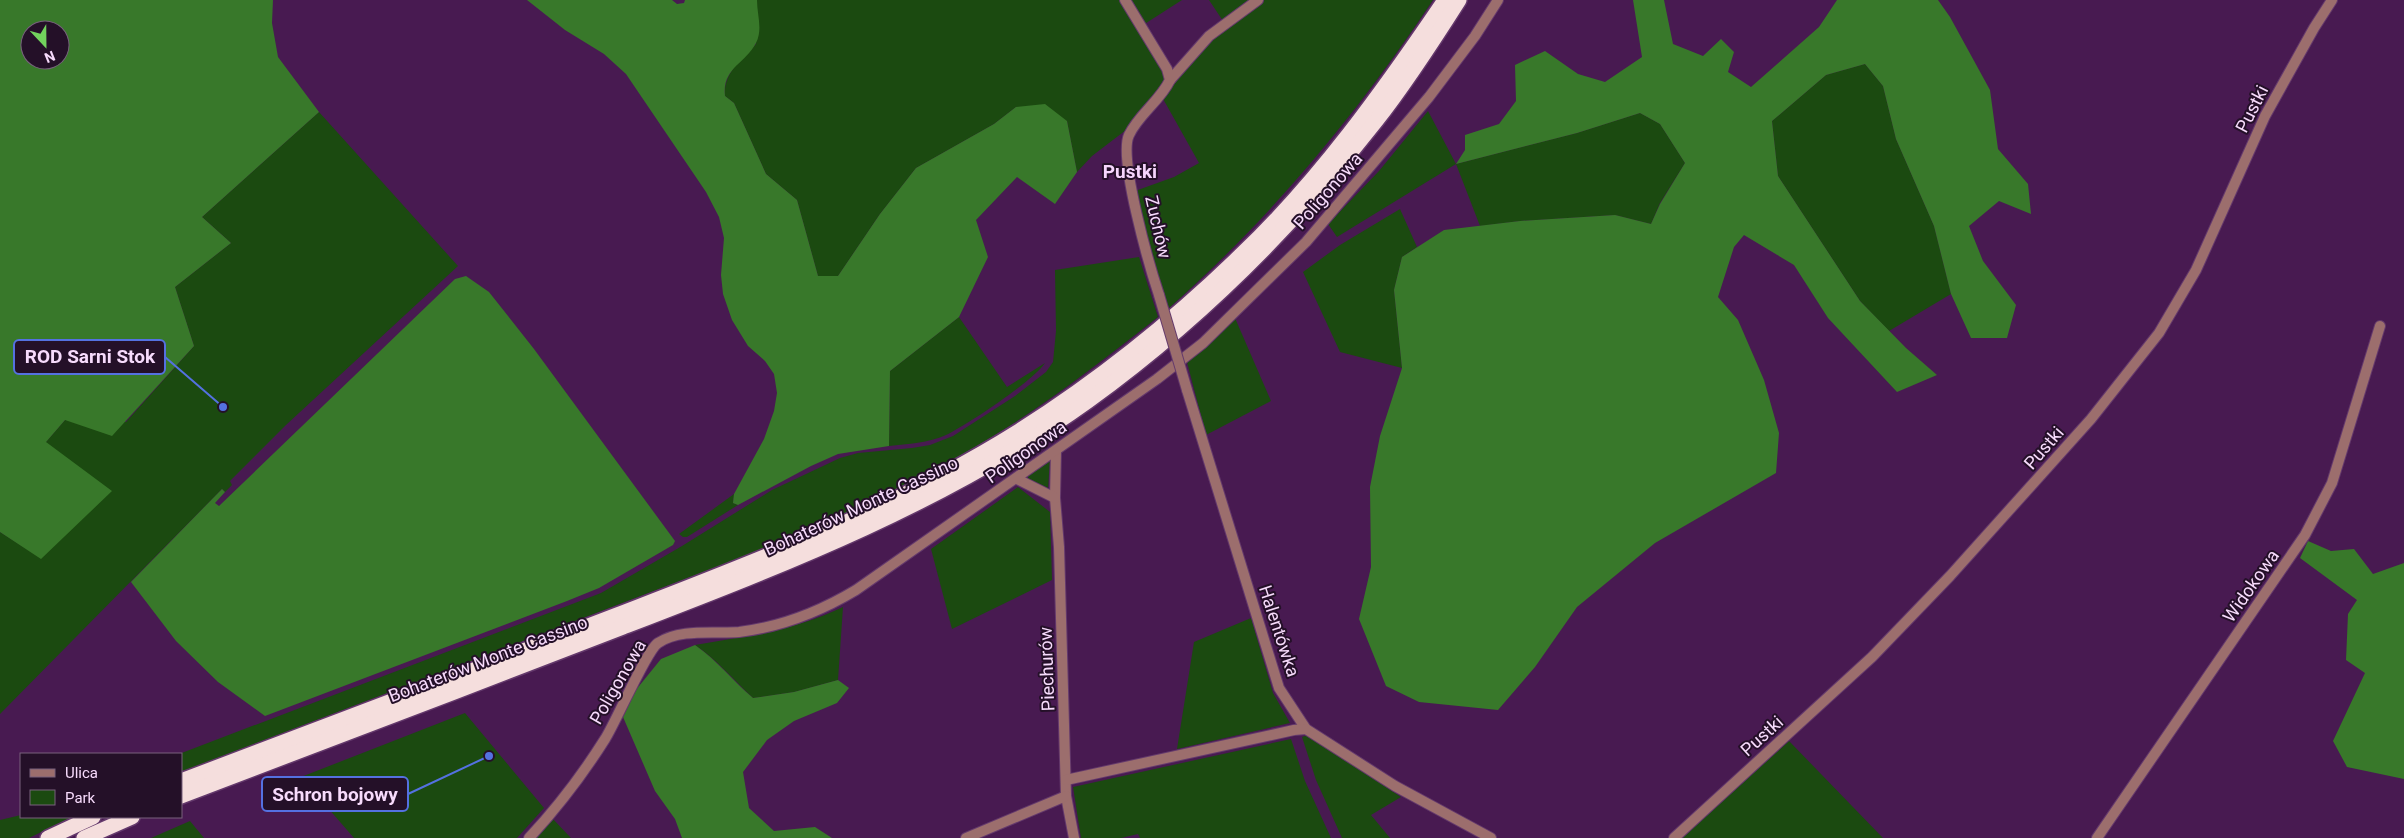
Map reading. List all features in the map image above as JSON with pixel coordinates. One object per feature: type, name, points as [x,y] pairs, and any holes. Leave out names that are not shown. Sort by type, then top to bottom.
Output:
[{"type":"highway","name":"Bohaterów Monte Cassino","points":[[182,781],[785,549],[906,495],[1020,431],[1143,341],[1242,254],[1307,184],[1367,110],[1445,0]]},
{"type":"highway","name":"Bohaterów Monte Cassino","points":[[182,796],[791,562],[912,507],[1027,442],[1088,401],[1160,345],[1251,264],[1316,194],[1378,119],[1459,0]]},
{"type":"highway","points":[[48,838],[91,818]]},
{"type":"highway","points":[[84,838],[130,818]]},
{"type":"street","points":[[1125,0],[1166,69],[1170,80]]},
{"type":"street","name":"Zuchów","points":[[1188,390],[1139,228],[1130,174],[1128,137],[1135,125],[1161,95],[1170,80],[1209,36],[1258,0]]},
{"type":"street","name":"Poligonowa","points":[[529,838],[554,812],[605,739],[656,644],[674,635],[740,632],[772,626],[834,603],[856,590],[1017,479],[1157,379],[1203,342],[1306,242],[1429,97],[1475,36],[1498,0]]},
{"type":"street","name":"Pustki","points":[[1674,838],[1872,657],[1950,576],[2091,419],[2159,333],[2196,270],[2265,116],[2314,28],[2332,0]]},
{"type":"street","name":"Widokowa","points":[[2097,838],[2306,535],[2332,484],[2380,326]]},
{"type":"street","name":"Halentówka","points":[[1188,390],[1279,688],[1306,729],[1395,786],[1492,838]]},
{"type":"street","name":"Piechurów","points":[[1056,451],[1055,498],[1059,547],[1066,796],[1074,838]]},
{"type":"street","points":[[1017,479],[1055,498]]},
{"type":"street","points":[[1066,780],[1294,730],[1306,729]]},
{"type":"street","points":[[966,838],[1066,796]]},
{"type":"green space","points":[[0,0],[273,0],[272,23],[278,57],[319,112],[202,217],[231,243],[175,287],[194,346],[112,436],[65,420],[46,442],[112,491],[41,559],[0,532]]},
{"type":"green space","points":[[527,0],[672,0],[677,4],[684,3],[685,0],[757,0],[758,38],[751,50],[727,79],[725,96],[734,103],[766,174],[797,200],[818,276],[838,276],[880,214],[916,168],[994,124],[1016,107],[1045,104],[1067,121],[1077,172],[1055,204],[1017,177],[976,220],[988,257],[959,317],[890,371],[889,446],[838,454],[811,466],[738,505],[733,503],[734,494],[764,439],[774,411],[777,393],[774,374],[765,361],[748,346],[732,320],[723,294],[721,275],[724,238],[719,217],[706,192],[626,74],[604,54],[565,30]]},
{"type":"green space","points":[[757,0],[1123,0],[1166,77],[1165,85],[1126,130],[1092,156],[1077,172],[1067,121],[1016,107],[994,124],[916,168],[880,214],[838,276],[818,276],[797,200],[766,174],[734,103],[725,96],[727,81],[734,67],[756,44]]},
{"type":"green space","points":[[1128,0],[1182,0],[1143,25]]},
{"type":"green space","points":[[1209,0],[1255,0],[1223,21]]},
{"type":"green space","points":[[1262,0],[1433,0],[1374,83],[1311,163],[1243,238],[1169,308],[1147,245],[1135,191],[1174,177],[1199,163],[1162,97],[1210,38]]},
{"type":"green space","points":[[1633,0],[1664,0],[1673,44],[1703,56],[1721,39],[1734,52],[1728,72],[1751,87],[1819,27],[1837,0],[1938,0],[1950,17],[1990,90],[1998,149],[2028,184],[2031,214],[1999,201],[1969,226],[1983,261],[2016,305],[2007,338],[1971,338],[1951,294],[1934,226],[1896,139],[1883,86],[1865,64],[1826,75],[1772,121],[1778,176],[1860,301],[1906,348],[1937,375],[1897,392],[1828,318],[1794,265],[1744,235],[1734,247],[1718,297],[1738,320],[1764,380],[1779,433],[1776,473],[1655,543],[1577,607],[1535,667],[1498,710],[1419,702],[1386,686],[1359,619],[1371,567],[1370,487],[1380,436],[1402,368],[1394,290],[1402,257],[1444,230],[1520,221],[1615,215],[1651,224],[1660,204],[1685,163],[1660,124],[1640,113],[1577,133],[1456,164],[1465,150],[1465,135],[1499,124],[1516,101],[1515,65],[1545,51],[1578,74],[1605,82],[1642,57]]},
{"type":"green space","points":[[1865,64],[1883,86],[1896,139],[1934,226],[1951,294],[1889,331],[1860,301],[1778,176],[1772,121],[1826,75]]},
{"type":"green space","points":[[1428,111],[1456,164],[1337,237],[1328,224],[1379,171]]},
{"type":"green space","points":[[319,112],[458,266],[286,425],[230,481],[232,485],[225,492],[222,489],[0,714],[0,532],[41,558],[56,543],[45,443],[65,420],[126,422],[194,346],[175,287],[231,243],[202,217]]},
{"type":"green space","points":[[1640,113],[1660,124],[1685,163],[1660,203],[1651,224],[1615,215],[1520,221],[1480,226],[1456,164],[1577,133]]},
{"type":"green space","points":[[1400,209],[1417,247],[1402,257],[1394,290],[1402,368],[1340,352],[1303,272],[1340,245]]},
{"type":"green space","points":[[1139,257],[1158,317],[1086,373],[982,443],[924,475],[833,520],[771,546],[182,772],[182,753],[601,593],[682,546],[772,490],[840,458],[858,453],[930,445],[953,436],[1015,396],[1046,372],[1053,362],[1056,331],[1055,270]]},
{"type":"green space","points":[[466,276],[489,292],[534,349],[675,541],[673,545],[599,588],[265,716],[218,682],[176,641],[131,582],[222,489],[225,492],[215,503],[219,506],[455,279]]},
{"type":"green space","points":[[959,317],[1007,387],[1045,363],[1014,391],[956,430],[939,438],[911,444],[889,446],[890,371]]},
{"type":"green space","points":[[1235,318],[1271,401],[1206,435],[1187,362]]},
{"type":"green space","points":[[1050,461],[1048,488],[1028,479],[1028,476]]},
{"type":"green space","points":[[1018,487],[1050,512],[1052,580],[952,629],[931,549]]},
{"type":"green space","points":[[734,494],[733,503],[738,505],[687,537],[679,534]]},
{"type":"green space","points":[[2308,541],[2331,551],[2354,549],[2373,574],[2404,563],[2404,779],[2347,767],[2333,741],[2365,673],[2346,660],[2348,614],[2357,600],[2300,558]]},
{"type":"green space","points":[[843,607],[838,680],[794,692],[753,698],[695,645],[789,627]]},
{"type":"green space","points":[[1251,618],[1273,693],[1290,723],[1177,749],[1194,642]]},
{"type":"green space","points":[[695,645],[711,657],[753,698],[794,692],[838,680],[849,688],[837,703],[794,721],[767,740],[743,772],[749,808],[774,831],[815,827],[832,838],[682,838],[675,819],[655,791],[623,717],[635,691],[661,659]]},
{"type":"green space","points":[[465,713],[544,808],[517,838],[354,838],[301,777]]},
{"type":"green space","points":[[1308,735],[1401,797],[1371,815],[1390,838],[1342,838],[1316,780],[1302,737]]},
{"type":"green space","points":[[1291,739],[1305,781],[1331,838],[1140,838],[1138,834],[1121,838],[1081,838],[1073,787]]},
{"type":"green space","points":[[1789,741],[1883,838],[1682,838]]},
{"type":"green space","points":[[20,815],[20,818],[70,818],[29,838],[0,838],[0,820]]},
{"type":"green space","points":[[553,819],[571,838],[536,838]]},
{"type":"green space","points":[[190,821],[204,838],[151,838]]},
{"type":"place","name":"ROD Sarni Stok","points":[[223,407]]},
{"type":"place","name":"Schron bojowy","points":[[489,756]]},
{"type":"district","name":"Pustki","points":[[1130,171]]}]
